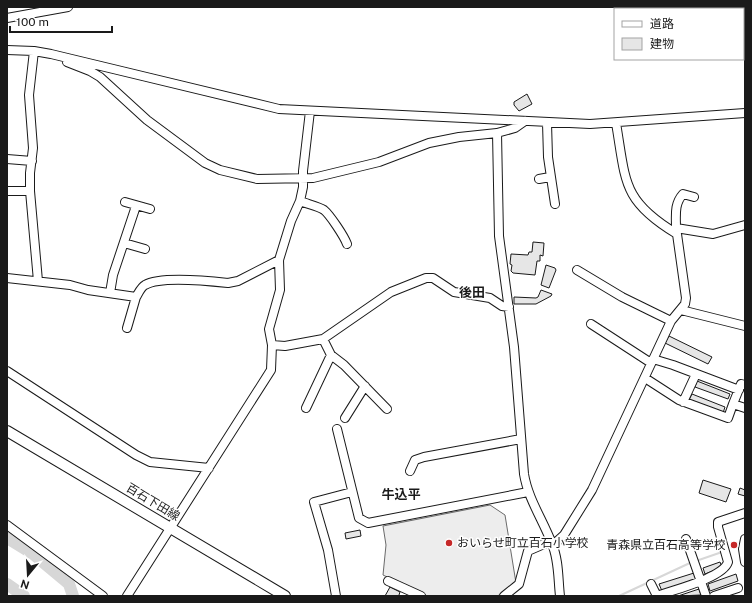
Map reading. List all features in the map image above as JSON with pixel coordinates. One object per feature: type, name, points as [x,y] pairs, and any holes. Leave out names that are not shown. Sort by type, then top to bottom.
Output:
[{"type":"main road","name":"百石下田線","points":[[7,431],[285,596]]},
{"type":"street","points":[[7,18],[68,7]]},
{"type":"street","points":[[7,50],[34,51],[51,54],[262,106],[310,111],[590,124],[745,113]]},
{"type":"street","points":[[34,51],[29,95],[33,148],[30,173],[30,190],[38,281]]},
{"type":"street","points":[[51,54],[100,77],[147,120],[205,163],[220,170],[257,178],[304,179],[379,162],[430,143],[459,137],[497,133],[515,128],[525,122]]},
{"type":"street","points":[[127,596],[271,370],[272,345],[269,329],[280,290],[279,260],[291,221],[300,201],[304,179],[303,171],[310,111]]},
{"type":"street","points":[[547,123],[550,177],[555,204]]},
{"type":"street","points":[[616,123],[628,187],[634,198],[649,215],[675,230],[713,234],[745,225]]},
{"type":"street","points":[[497,133],[499,236],[516,361],[524,474],[528,492],[552,543],[557,563],[560,596]]},
{"type":"street","points":[[7,159],[32,160]]},
{"type":"street","points":[[538,179],[550,177]]},
{"type":"street","points":[[7,191],[30,190]]},
{"type":"street","points":[[504,596],[519,584],[528,551],[552,543],[564,535],[592,490],[671,322],[685,304],[686,298],[677,234],[675,230],[676,205],[683,194],[694,197]]},
{"type":"street","points":[[300,201],[322,209],[328,214],[343,235],[346,244]]},
{"type":"street","points":[[125,202],[150,209]]},
{"type":"street","points":[[110,293],[113,275],[136,206]]},
{"type":"street","points":[[124,243],[145,250]]},
{"type":"street","points":[[127,328],[136,297],[143,285],[167,280],[228,283],[238,281],[279,260]]},
{"type":"street","points":[[577,270],[622,297],[671,322]]},
{"type":"street","points":[[7,278],[70,285],[136,297]]},
{"type":"street","points":[[272,345],[285,346],[323,339],[391,292],[426,278],[433,278],[454,292],[490,298],[502,306],[509,307]]},
{"type":"street","points":[[681,310],[745,326]]},
{"type":"street","points":[[591,324],[652,361],[742,387],[733,404],[728,418],[683,402],[645,378]]},
{"type":"street","points":[[323,339],[331,355],[344,365],[388,409]]},
{"type":"street","points":[[306,408],[331,355]]},
{"type":"street","points":[[7,371],[136,455],[150,462],[209,468]]},
{"type":"street","points":[[683,402],[696,374]]},
{"type":"street","points":[[345,418],[365,386]]},
{"type":"street","points":[[733,404],[745,408]]},
{"type":"street","points":[[337,429],[359,518],[368,523],[528,492]]},
{"type":"street","points":[[410,471],[415,460],[424,457],[521,439]]},
{"type":"street","points":[[336,596],[328,550],[314,502],[352,492]]},
{"type":"street","points":[[651,584],[657,596],[701,581],[726,567],[728,562],[718,527],[718,522],[745,513]]},
{"type":"street","points":[[7,525],[103,596]]},
{"type":"street","points":[[686,539],[706,596]]},
{"type":"street","points":[[745,539],[743,549],[745,562]]},
{"type":"street","points":[[388,581],[421,596]]},
{"type":"street","points":[[714,596],[738,588]]},
{"type":"shaded area","points":[[490,505],[505,515],[516,583],[506,592],[497,596],[427,596],[383,575],[386,545],[383,526]]},
{"type":"building","points":[[527,94],[532,104],[519,111],[514,105],[514,102]]},
{"type":"building","points":[[533,242],[544,243],[543,256],[540,255],[540,261],[537,261],[535,275],[513,273],[511,271],[512,265],[510,264],[511,254],[528,255],[529,252],[532,252]]},
{"type":"building","points":[[546,265],[555,268],[556,270],[549,288],[541,285]]},
{"type":"building","points":[[541,290],[552,294],[536,304],[514,304],[514,297],[536,298]]},
{"type":"building","points":[[669,336],[712,357],[708,364],[665,343]]},
{"type":"building","points":[[697,381],[730,394],[728,399],[695,387]]},
{"type":"building","points":[[692,394],[725,407],[723,413],[689,400]]},
{"type":"building","points":[[703,480],[731,489],[726,502],[699,493]]},
{"type":"building","points":[[740,488],[745,490],[745,496],[738,494]]},
{"type":"building","points":[[360,530],[361,536],[346,539],[345,533]]},
{"type":"building","points":[[720,562],[722,567],[705,574],[703,568]]},
{"type":"building","points":[[694,573],[696,579],[662,591],[659,584]]},
{"type":"building","points":[[736,574],[738,581],[710,591],[708,584]]},
{"type":"building","points":[[390,587],[400,592],[400,596],[385,596]]},
{"type":"building","points":[[699,589],[701,595],[678,596]]},
{"type":"waterway","points":[[7,538],[33,554],[69,584],[73,596]]},
{"type":"waterway","points":[[696,561],[722,552]]},
{"type":"waterway","points":[[619,596],[692,562]]},
{"type":"waterway","points":[[7,584],[24,596]]},
{"type":"place","name":"おいらせ町立百石小学校","points":[[449,543]]},
{"type":"place","name":"青森県立百石高等学校","points":[[734,545]]},
{"type":"district","name":"後田","points":[[472,292]]},
{"type":"district","name":"牛込平","points":[[401,494]]}]
